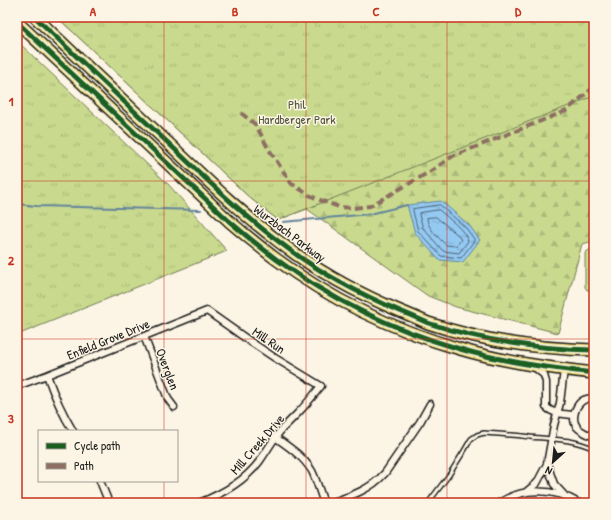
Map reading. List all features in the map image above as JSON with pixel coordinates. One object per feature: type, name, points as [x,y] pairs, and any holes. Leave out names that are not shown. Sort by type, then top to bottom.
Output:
[{"type":"highway","name":"Wurzbach Parkway","points":[[34,17],[257,225],[297,255],[333,278],[388,306],[427,322],[456,331],[533,347],[566,350],[594,350]]},
{"type":"highway","name":"Wurzbach Parkway","points":[[17,22],[229,221],[257,245],[294,272],[344,302],[371,316],[429,339],[460,349],[532,365],[564,370],[594,372]]},
{"type":"street","name":"Enfield Grove Drive","points":[[17,386],[207,310]]},
{"type":"street","name":"Mill Run","points":[[207,310],[269,354],[320,386]]},
{"type":"street","name":"Overglen","points":[[144,336],[168,399],[174,407]]},
{"type":"street","points":[[532,365],[544,375],[546,382],[546,407],[549,410],[558,413],[574,415]]},
{"type":"street","points":[[526,492],[537,483],[547,464],[560,403],[564,370]]},
{"type":"street","points":[[47,375],[58,404],[72,430]]},
{"type":"street","name":"Mill Creek Drive","points":[[199,503],[232,487],[251,471],[259,462],[275,437],[312,398],[320,386]]},
{"type":"street","points":[[594,398],[582,401],[574,415],[574,423],[577,428],[594,437]]},
{"type":"street","points":[[330,503],[354,495],[375,483],[385,473],[420,422],[430,404]]},
{"type":"street","points":[[275,437],[304,460],[312,472],[324,503]]},
{"type":"street","points":[[547,464],[554,484],[565,496]]},
{"type":"street","points":[[100,482],[109,503]]},
{"type":"street","points":[[499,503],[510,497],[526,492],[546,492],[565,496],[579,503]]},
{"type":"street","points":[[216,496],[219,503]]},
{"type":"lane","points":[[428,503],[449,475],[471,439],[477,435],[484,433],[552,436],[569,440],[594,449]]},
{"type":"green space","name":"Phil Hardberger Park","points":[[57,17],[594,17],[594,241],[582,244],[558,333],[456,307],[428,296],[307,209],[278,220],[250,198]]},
{"type":"green space","name":"Phil Hardberger Park","points":[[57,17],[594,17],[594,96],[278,220],[250,198]]},
{"type":"green space","points":[[17,41],[168,184],[227,251],[17,335]]},
{"type":"green space","points":[[589,250],[594,250],[594,290],[587,290],[585,287],[585,253]]},
{"type":"water","points":[[441,201],[469,225],[480,240],[463,262],[439,260],[415,233],[407,205]]},
{"type":"waterway","points":[[17,204],[36,206],[201,210]]},
{"type":"waterway","points":[[283,222],[370,214],[407,205]]},
{"type":"marked path","points":[[241,113],[256,125],[268,148],[291,183],[309,195],[320,200],[339,207],[354,208],[370,206],[431,171],[453,156],[566,111],[594,87]]},
{"type":"cycle path","points":[[35,17],[206,179],[263,229],[292,252],[352,289],[428,323],[469,335],[531,346],[594,350]]},
{"type":"cycle path","points":[[17,22],[229,221],[276,259],[319,288],[387,323],[411,333],[460,349],[493,358],[594,373]]}]
